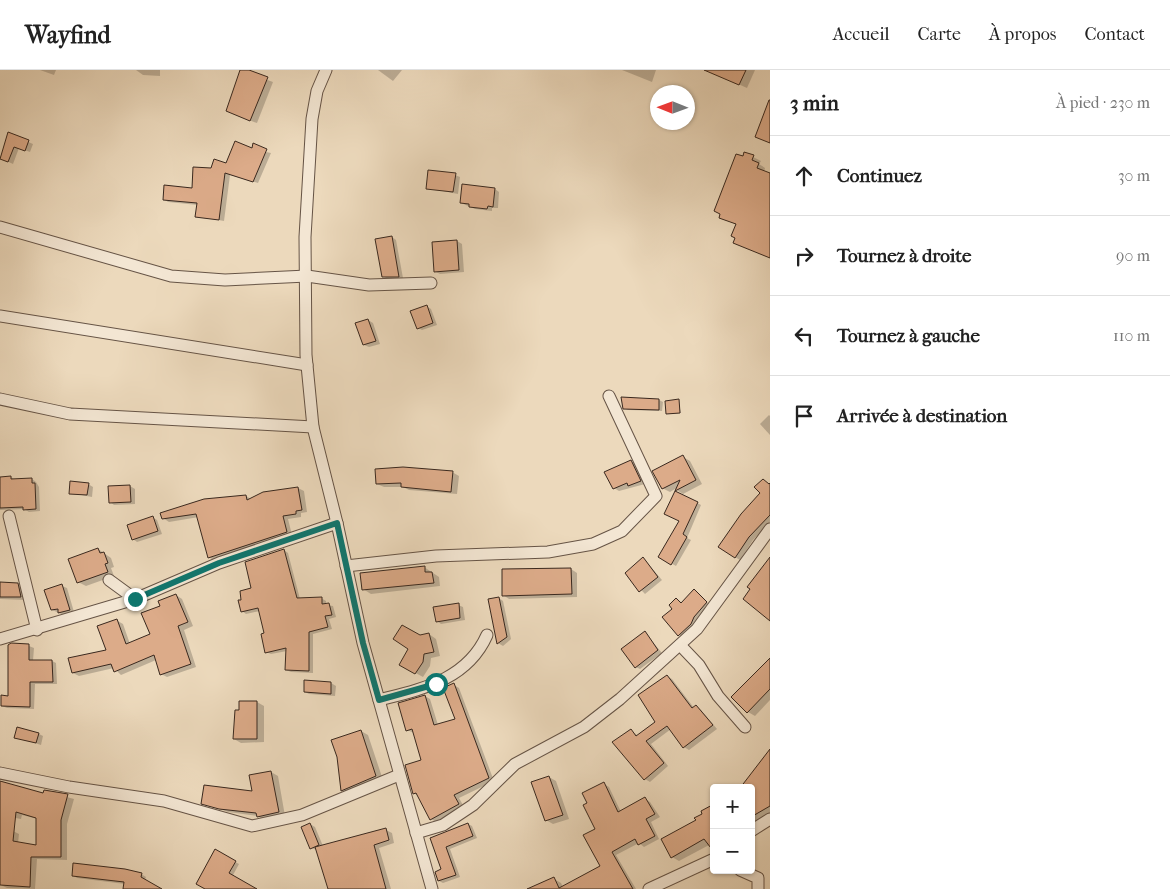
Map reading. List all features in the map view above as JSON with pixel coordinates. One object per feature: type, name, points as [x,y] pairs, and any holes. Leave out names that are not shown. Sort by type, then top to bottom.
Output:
[{"type":"street","points":[[326,70],[317,91],[312,119],[305,237],[307,365],[313,427],[379,700],[432,889]]},
{"type":"street","points":[[0,227],[171,276],[225,280],[307,276],[369,285],[432,283]]},
{"type":"street","points":[[0,316],[307,365]]},
{"type":"street","points":[[346,566],[436,556],[548,552],[593,544],[622,531],[656,496],[610,396]]},
{"type":"street","points":[[0,399],[70,414],[313,427]]},
{"type":"street","points":[[9,516],[36,630]]},
{"type":"street","points":[[0,639],[36,630],[135,599],[219,563],[337,523]]},
{"type":"street","points":[[416,833],[443,825],[473,805],[514,764],[584,727],[680,645],[707,617],[770,529]]},
{"type":"street","points":[[109,580],[135,599]]},
{"type":"street","points":[[379,700],[436,684],[463,668],[481,647],[487,635]]},
{"type":"street","points":[[680,645],[699,664],[718,696],[745,727]]},
{"type":"street","points":[[0,773],[69,786],[164,800],[252,826],[302,815],[399,775]]},
{"type":"street","points":[[754,829],[770,819]]},
{"type":"street","points":[[649,889],[710,861]]},
{"type":"street","points":[[749,874],[758,878],[758,889]]},
{"type":"building","points":[[240,70],[249,70],[268,77],[250,121],[226,111]]},
{"type":"building","points":[[704,70],[746,70],[739,85]]},
{"type":"building","points":[[770,100],[770,143],[755,137]]},
{"type":"building","points":[[8,132],[29,140],[25,151],[14,147],[8,162],[0,159]]},
{"type":"building","points":[[235,141],[252,148],[253,143],[267,149],[253,182],[225,173],[219,220],[195,217],[197,203],[163,200],[164,185],[192,188],[193,167],[211,168],[214,159],[226,163]]},
{"type":"building","points":[[744,152],[754,155],[752,160],[759,163],[757,168],[770,173],[770,258],[733,243],[735,238],[731,236],[736,224],[719,218],[720,214],[714,211],[736,154],[743,156]]},
{"type":"building","points":[[428,170],[456,173],[453,192],[426,189]]},
{"type":"building","points":[[462,184],[495,188],[493,207],[488,206],[487,209],[469,207],[469,204],[460,203]]},
{"type":"building","points":[[392,236],[399,277],[382,277],[375,239]]},
{"type":"building","points":[[457,240],[459,270],[434,272],[432,242]]},
{"type":"building","points":[[427,305],[433,323],[417,329],[410,311]]},
{"type":"building","points":[[368,319],[376,341],[363,345],[355,323]]},
{"type":"building","points":[[621,397],[659,399],[659,410],[623,409]]},
{"type":"building","points":[[679,399],[680,413],[666,414],[665,401]]},
{"type":"building","points":[[683,455],[696,480],[675,491],[680,480],[662,489],[652,471]]},
{"type":"building","points":[[631,460],[641,481],[628,486],[627,483],[613,489],[604,472]]},
{"type":"building","points":[[403,467],[453,471],[451,492],[401,487],[401,483],[376,484],[375,469]]},
{"type":"building","points":[[11,476],[11,479],[32,478],[32,483],[35,483],[36,509],[23,510],[23,507],[0,508],[0,477]]},
{"type":"building","points":[[763,479],[770,483],[770,515],[749,537],[735,558],[718,547],[741,514],[760,493],[754,487]]},
{"type":"building","points":[[70,481],[89,483],[87,495],[69,494]]},
{"type":"building","points":[[130,485],[131,502],[109,503],[108,486]]},
{"type":"building","points":[[298,487],[302,510],[296,511],[296,514],[283,516],[287,532],[208,558],[196,514],[162,519],[160,513],[204,499],[246,495],[247,500],[263,492]]},
{"type":"building","points":[[675,491],[698,502],[683,534],[687,537],[671,565],[658,557],[679,521],[664,514]]},
{"type":"building","points":[[153,516],[158,531],[132,540],[127,525]]},
{"type":"building","points":[[98,548],[100,553],[104,552],[108,563],[105,564],[108,572],[77,583],[68,559]]},
{"type":"building","points":[[284,549],[297,598],[322,597],[322,604],[329,603],[332,615],[325,616],[328,627],[309,632],[309,671],[285,670],[286,648],[265,653],[261,634],[264,633],[258,608],[241,612],[238,600],[241,600],[240,591],[251,588],[245,562]]},
{"type":"building","points":[[643,557],[658,577],[639,592],[625,573]]},
{"type":"building","points":[[770,557],[770,621],[743,599],[750,589],[747,587]]},
{"type":"building","points":[[425,566],[425,572],[432,572],[434,583],[362,590],[360,573]]},
{"type":"building","points":[[571,568],[572,594],[502,596],[502,569]]},
{"type":"building","points":[[0,582],[18,583],[21,597],[0,597]]},
{"type":"building","points":[[62,584],[70,610],[58,613],[58,609],[51,610],[44,590]]},
{"type":"building","points":[[694,589],[707,602],[694,617],[691,624],[678,636],[662,617],[672,609],[669,605],[676,598],[681,603]]},
{"type":"building","points":[[176,594],[188,622],[178,626],[191,664],[160,675],[154,655],[114,672],[111,664],[72,673],[68,658],[106,650],[97,626],[117,619],[126,644],[150,634],[141,613],[160,606],[158,601]]},
{"type":"building","points":[[499,597],[507,637],[497,644],[488,599]]},
{"type":"building","points":[[459,603],[460,618],[436,622],[433,607]]},
{"type":"building","points":[[402,625],[420,635],[429,633],[434,652],[424,654],[423,662],[415,674],[399,665],[408,649],[393,639]]},
{"type":"building","points":[[645,631],[658,650],[635,668],[621,649]]},
{"type":"building","points":[[11,643],[29,644],[29,660],[52,660],[53,682],[30,682],[30,707],[1,706],[1,695],[8,696],[8,645]]},
{"type":"building","points":[[770,658],[770,689],[747,713],[731,697]]},
{"type":"building","points":[[667,675],[692,708],[696,705],[713,725],[683,748],[667,726],[646,741],[664,763],[644,780],[612,742],[631,729],[636,736],[655,722],[638,695]]},
{"type":"building","points":[[304,680],[331,682],[331,694],[304,692]]},
{"type":"building","points":[[454,683],[489,778],[454,795],[459,804],[430,820],[416,793],[413,794],[405,765],[421,760],[412,729],[406,731],[398,703],[425,695],[434,725],[455,719],[443,688]]},
{"type":"building","points":[[239,701],[257,701],[257,739],[233,739],[235,710],[239,710]]},
{"type":"building","points":[[17,727],[39,733],[36,743],[14,738]]},
{"type":"building","points":[[361,730],[376,776],[341,791],[337,757],[331,740]]},
{"type":"building","points":[[770,749],[770,806],[755,815],[755,784],[743,784]]},
{"type":"building","points":[[271,771],[279,812],[257,817],[256,813],[219,809],[201,804],[204,785],[252,791],[249,775]]},
{"type":"building","points":[[549,776],[563,815],[545,821],[531,782]]},
{"type":"building","points":[[0,781],[43,793],[44,790],[68,794],[61,820],[61,857],[31,857],[30,887],[0,885]],"holes":[[[16,812],[36,818],[36,845],[13,841]]]},
{"type":"building","points":[[604,782],[618,812],[645,797],[655,814],[646,819],[655,836],[638,845],[635,839],[612,852],[633,889],[527,889],[554,877],[559,888],[600,866],[583,835],[595,829],[583,805],[587,803],[582,793]]},
{"type":"building","points":[[710,806],[710,847],[704,839],[671,858],[661,839],[696,820],[694,818],[702,814],[701,811]]},
{"type":"building","points":[[310,823],[319,845],[310,849],[301,827]]},
{"type":"building","points":[[468,823],[473,836],[446,847],[456,875],[438,881],[435,872],[441,869],[430,838]]},
{"type":"building","points":[[386,828],[389,840],[374,845],[386,889],[328,889],[315,847]]},
{"type":"building","points":[[215,849],[236,861],[229,873],[257,889],[205,889],[196,884]]},
{"type":"building","points":[[73,863],[125,869],[142,873],[141,877],[162,889],[123,889],[124,882],[72,876]]},
{"type":"route","points":[[135,599],[199,570],[337,523],[363,643],[379,700],[436,684]]}]
